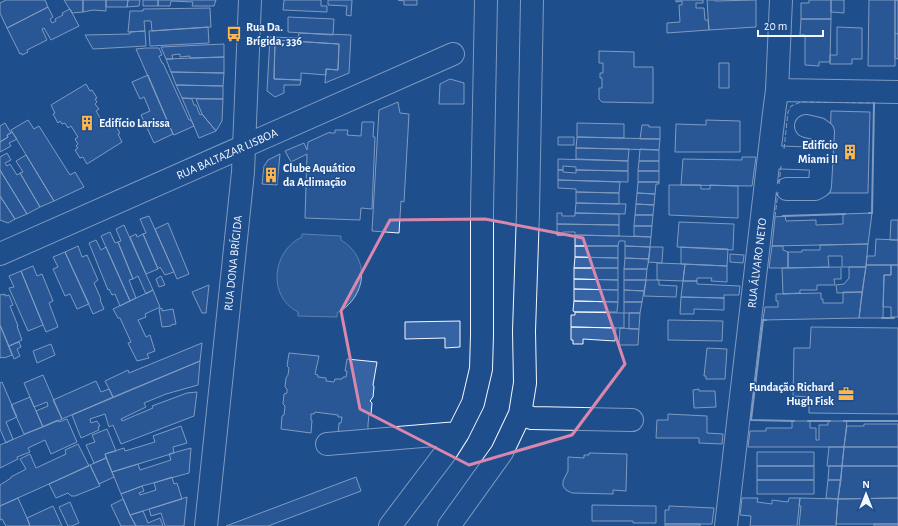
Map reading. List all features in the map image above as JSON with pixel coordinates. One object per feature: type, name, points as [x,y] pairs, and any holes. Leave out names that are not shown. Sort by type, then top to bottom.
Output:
[{"type":"street","name":"RUA DONA BRÍGIDA","points":[[206,526],[244,146],[250,0]]},
{"type":"street","points":[[390,526],[446,452],[458,433],[473,404],[481,369],[482,203],[486,0]]},
{"type":"street","points":[[449,526],[502,452],[520,414],[525,383],[524,331],[532,0]]},
{"type":"street","name":"RUA ÁLVARO NETO","points":[[726,526],[769,157],[776,90],[781,0]]},
{"type":"street","name":"RUA BALTAZAR LISBOA","points":[[0,254],[454,54]]},
{"type":"street","points":[[776,90],[898,92]]},
{"type":"street","points":[[787,189],[815,189],[820,186],[823,132],[819,129],[806,126]]},
{"type":"street","points":[[769,157],[822,159]]},
{"type":"street","points":[[520,414],[532,418],[632,420]]},
{"type":"street","points":[[328,444],[458,433]]},
{"type":"highlighted area","points":[[485,219],[583,238],[625,364],[572,435],[469,465],[360,409],[341,311],[390,220]]},
{"type":"water","points":[[302,234],[341,236],[341,240],[351,248],[357,257],[361,267],[362,277],[359,288],[347,306],[337,313],[337,317],[298,316],[298,312],[288,305],[281,296],[277,274],[279,263],[284,252],[302,237]]},
{"type":"building","points":[[6,0],[45,0],[48,7],[7,28],[0,13],[0,3]]},
{"type":"building","points":[[64,0],[83,0],[83,12],[72,13]]},
{"type":"building","points":[[83,0],[106,0],[106,11],[93,10],[83,12]]},
{"type":"building","points":[[106,0],[128,0],[127,7],[106,7]]},
{"type":"building","points":[[128,0],[140,0],[139,6],[127,7]]},
{"type":"building","points":[[143,0],[158,0],[158,6],[143,6]]},
{"type":"building","points":[[158,0],[216,0],[214,6],[192,6],[193,2],[171,1],[170,6],[158,6]]},
{"type":"building","points":[[284,0],[321,0],[321,6],[327,6],[327,12],[283,10]]},
{"type":"building","points":[[328,0],[352,0],[351,16],[346,15],[347,6],[328,5]]},
{"type":"building","points":[[398,0],[417,0],[417,5],[404,5],[404,1]]},
{"type":"building","points":[[676,0],[703,0],[703,3],[696,3],[696,8],[704,8],[705,20],[708,20],[709,30],[667,33],[667,23],[680,22],[679,5],[682,5],[682,1],[676,2]]},
{"type":"building","points":[[707,0],[756,0],[756,27],[709,30]]},
{"type":"building","points":[[809,0],[831,0],[831,19],[801,19],[801,3],[809,3]]},
{"type":"building","points":[[831,0],[844,0],[844,13],[831,12]]},
{"type":"building","points":[[869,0],[895,0],[895,66],[868,66]]},
{"type":"building","points":[[895,0],[898,1],[898,34],[895,33]]},
{"type":"building","points":[[48,7],[53,17],[50,19],[52,23],[56,21],[55,19],[63,15],[62,13],[70,9],[79,26],[51,40],[44,28],[42,29],[47,40],[27,50],[28,52],[22,55],[21,53],[20,54],[7,28]]},
{"type":"building","points":[[210,8],[211,27],[152,31],[151,21],[144,21],[145,31],[128,32],[130,11],[143,11],[143,9]]},
{"type":"building","points":[[288,17],[334,19],[333,35],[288,32]]},
{"type":"building","points":[[801,19],[831,19],[830,62],[819,62],[819,66],[805,65],[805,35],[800,35]]},
{"type":"building","points":[[208,27],[209,43],[150,46],[149,31]]},
{"type":"building","points":[[837,27],[862,28],[862,59],[852,59],[852,64],[830,64],[830,55],[837,55]]},
{"type":"building","points":[[145,31],[146,46],[93,49],[85,35],[130,34],[130,32]]},
{"type":"building","points":[[299,33],[351,35],[349,73],[325,83],[326,69],[338,70],[339,44],[275,40],[274,79],[301,80],[300,85],[284,85],[284,93],[275,97],[267,91],[270,37],[298,38]]},
{"type":"building","points":[[895,33],[898,34],[898,59],[895,58]]},
{"type":"building","points":[[275,40],[339,44],[338,70],[326,69],[326,75],[301,73],[301,80],[274,79]]},
{"type":"building","points":[[224,44],[224,57],[190,58],[190,56],[180,57],[180,54],[172,55],[173,59],[166,59],[161,47]]},
{"type":"building","points":[[159,48],[162,55],[159,56],[162,63],[189,120],[191,120],[194,126],[174,135],[173,134],[136,49]]},
{"type":"building","points":[[599,51],[634,52],[634,67],[653,67],[653,103],[602,102],[599,99],[599,88],[602,88],[602,78],[600,78],[600,73],[603,73],[603,63],[599,63]]},
{"type":"building","points":[[224,57],[224,73],[171,72],[166,59]]},
{"type":"building","points":[[719,63],[729,63],[729,88],[719,88]]},
{"type":"building","points":[[171,72],[224,73],[223,86],[176,85]]},
{"type":"building","points":[[148,75],[173,134],[154,143],[141,115],[150,111],[144,97],[140,99],[132,82]]},
{"type":"building","points":[[450,79],[464,83],[464,104],[439,104],[440,84]]},
{"type":"building","name":"Edifício Larissa","points":[[86,84],[97,98],[95,99],[97,102],[95,104],[99,109],[96,111],[102,121],[105,119],[109,124],[111,123],[113,126],[115,125],[120,133],[118,134],[122,142],[87,164],[83,157],[80,158],[75,150],[78,148],[76,146],[78,144],[75,139],[78,137],[71,126],[68,128],[65,123],[62,124],[60,121],[58,123],[53,114],[55,113],[51,105]]},
{"type":"building","points":[[176,85],[223,86],[223,99],[182,98]]},
{"type":"building","points":[[182,98],[192,99],[200,115],[202,114],[216,131],[199,138]]},
{"type":"building","points":[[196,99],[223,99],[222,121],[216,131],[202,114]]},
{"type":"building","points":[[398,102],[400,113],[409,114],[404,202],[401,201],[399,233],[372,231],[379,110]]},
{"type":"building","name":"Edifício Miami II","points":[[831,111],[870,112],[868,193],[829,193]]},
{"type":"building","points":[[28,120],[34,129],[39,126],[70,175],[75,172],[84,187],[54,201],[11,130]]},
{"type":"building","points":[[706,120],[740,121],[740,152],[675,152],[676,124],[706,125]]},
{"type":"building","points":[[362,122],[374,122],[373,137],[375,137],[372,209],[361,208],[360,220],[305,218],[307,154],[291,162],[285,151],[304,143],[307,150],[308,142],[330,132],[335,133],[335,130],[348,130],[347,135],[361,136]]},
{"type":"building","points":[[5,123],[11,133],[0,142],[0,126]]},
{"type":"building","points":[[577,123],[624,124],[624,138],[577,137]]},
{"type":"building","points":[[642,125],[649,125],[649,127],[660,127],[660,139],[640,139]]},
{"type":"building","points":[[12,132],[17,139],[9,143],[11,146],[0,152],[0,142],[8,137],[7,135]]},
{"type":"building","points":[[558,137],[574,137],[574,145],[558,145]]},
{"type":"building","points":[[577,137],[660,139],[659,150],[576,148]]},
{"type":"building","points":[[576,148],[629,149],[628,161],[576,159]]},
{"type":"building","points":[[640,149],[659,150],[659,161],[639,161]]},
{"type":"building","points":[[7,153],[11,160],[5,163],[7,166],[10,164],[17,175],[20,173],[40,207],[27,214],[0,170],[0,157]]},
{"type":"building","name":"Clube Aquático da Aclimação","points":[[280,154],[277,185],[262,184],[264,166],[268,160]]},
{"type":"building","points":[[26,155],[54,201],[40,207],[20,173],[23,172],[16,161]]},
{"type":"building","points":[[742,157],[756,157],[752,186],[681,185],[683,159],[742,160]]},
{"type":"building","points":[[558,159],[628,161],[628,171],[576,170],[576,167],[563,166],[563,170],[558,170]]},
{"type":"building","points":[[639,161],[659,161],[659,171],[638,171]]},
{"type":"building","points":[[0,170],[27,214],[15,219],[0,196]]},
{"type":"building","points":[[558,170],[576,173],[576,170],[628,171],[628,182],[558,180]]},
{"type":"building","points":[[638,171],[659,171],[659,182],[638,182]]},
{"type":"building","points":[[558,180],[620,182],[619,193],[576,192],[576,189],[558,188]]},
{"type":"building","points":[[638,182],[659,182],[659,184],[656,184],[655,194],[637,193]]},
{"type":"building","points":[[669,185],[701,185],[701,189],[710,189],[710,185],[738,186],[738,218],[669,215]]},
{"type":"building","points":[[576,192],[619,193],[619,204],[576,203]]},
{"type":"building","points":[[637,193],[655,194],[654,205],[636,204]]},
{"type":"building","points":[[0,196],[15,219],[8,223],[0,220]]},
{"type":"building","points":[[576,203],[626,204],[625,214],[575,213]]},
{"type":"building","points":[[636,204],[654,205],[653,215],[635,215]]},
{"type":"building","points":[[557,213],[562,213],[562,216],[575,216],[575,213],[619,214],[619,225],[557,224]]},
{"type":"building","points":[[872,213],[868,244],[772,246],[775,217],[785,216],[786,221],[816,220],[816,225],[843,224],[843,214]]},
{"type":"building","points":[[635,215],[653,215],[652,226],[634,226]]},
{"type":"building","points":[[149,216],[174,272],[165,275],[160,267],[158,269],[143,234],[146,233],[140,219]]},
{"type":"building","points":[[891,220],[898,220],[898,240],[890,240]]},
{"type":"building","points":[[679,222],[734,224],[733,250],[677,247]]},
{"type":"building","points":[[168,223],[189,274],[177,279],[155,229]]},
{"type":"building","points":[[557,224],[619,225],[619,236],[575,235],[575,232],[563,232],[563,235],[557,235]]},
{"type":"building","points":[[124,225],[153,290],[146,294],[138,276],[133,279],[118,242],[121,241],[116,229]]},
{"type":"building","points":[[634,226],[652,226],[651,237],[634,236]]},
{"type":"building","points":[[110,232],[115,243],[118,242],[133,279],[129,280],[136,298],[130,301],[101,236]]},
{"type":"building","points":[[136,234],[137,237],[143,234],[158,269],[146,274],[130,237]]},
{"type":"building","points":[[575,235],[651,237],[650,247],[625,246],[625,241],[619,241],[618,246],[575,246]]},
{"type":"building","points":[[876,239],[898,240],[898,265],[866,265],[867,256],[875,256]]},
{"type":"building","points":[[96,240],[101,250],[106,247],[130,301],[120,306],[115,294],[112,295],[109,289],[108,290],[89,243]]},
{"type":"building","points":[[868,244],[866,267],[842,267],[842,256],[828,256],[829,267],[788,268],[788,252],[820,250],[820,245]]},
{"type":"building","points":[[78,246],[82,257],[87,255],[98,280],[94,283],[104,309],[93,314],[65,252]]},
{"type":"building","points":[[575,246],[618,246],[618,258],[575,257]]},
{"type":"building","points":[[625,246],[650,247],[649,259],[625,258]]},
{"type":"building","points":[[772,246],[783,246],[783,250],[788,252],[788,268],[769,268]]},
{"type":"building","points":[[650,247],[663,247],[662,263],[648,262]]},
{"type":"building","points":[[681,247],[728,249],[727,266],[681,264]]},
{"type":"building","points":[[65,252],[89,304],[77,309],[70,294],[65,296],[53,269],[58,267],[53,257]]},
{"type":"building","points":[[730,254],[744,255],[743,263],[730,262]]},
{"type":"building","points":[[575,257],[618,258],[618,268],[574,268]]},
{"type":"building","points":[[625,258],[649,259],[647,269],[624,269]]},
{"type":"building","points":[[657,263],[685,264],[683,281],[657,280]]},
{"type":"building","points":[[685,264],[727,266],[727,282],[711,281],[712,278],[697,278],[697,281],[683,281]]},
{"type":"building","points":[[866,265],[891,265],[891,275],[884,275],[883,318],[859,318]]},
{"type":"building","points":[[891,265],[898,265],[898,317],[891,317],[891,307],[883,307],[884,275],[891,275]]},
{"type":"building","points":[[33,266],[37,276],[42,274],[53,301],[49,303],[58,327],[46,332],[21,271]]},
{"type":"building","points":[[841,267],[841,279],[834,279],[835,285],[817,285],[817,290],[800,290],[800,293],[783,294],[782,268]]},
{"type":"building","points":[[849,267],[866,267],[862,292],[837,293],[836,285],[844,284],[849,278]]},
{"type":"building","points":[[574,268],[618,268],[618,280],[574,279]]},
{"type":"building","points":[[624,269],[647,269],[646,280],[624,280]]},
{"type":"building","points":[[21,271],[43,325],[28,331],[9,288],[14,287],[9,276]]},
{"type":"building","points":[[161,276],[165,285],[159,287],[156,279]]},
{"type":"building","points":[[574,279],[618,280],[618,290],[574,289]]},
{"type":"building","points":[[624,280],[646,280],[644,291],[624,290]]},
{"type":"building","points":[[646,280],[659,280],[659,285],[677,286],[676,297],[644,296]]},
{"type":"building","points":[[683,281],[697,281],[697,284],[740,286],[739,295],[724,295],[724,298],[681,297]]},
{"type":"building","points":[[209,285],[206,313],[202,313],[192,292]]},
{"type":"building","points":[[574,289],[618,290],[618,302],[574,301]]},
{"type":"building","points":[[153,290],[160,307],[145,314],[146,317],[138,320],[146,337],[150,335],[155,351],[147,354],[149,358],[137,361],[128,343],[131,342],[120,318],[118,318],[113,309]]},
{"type":"building","points":[[624,290],[644,291],[642,302],[624,302]]},
{"type":"building","points":[[843,292],[862,292],[859,318],[763,320],[765,307],[778,307],[776,294],[821,293],[823,303],[843,303]]},
{"type":"building","points":[[5,294],[5,296],[9,295],[13,305],[10,306],[22,340],[9,346],[0,325],[0,295]]},
{"type":"building","points":[[681,297],[724,298],[724,310],[694,309],[694,314],[680,314]]},
{"type":"building","points":[[574,301],[618,302],[617,312],[575,312],[573,311]]},
{"type":"building","points":[[624,302],[642,302],[640,313],[624,313]]},
{"type":"building","points":[[162,308],[162,311],[173,309],[176,324],[162,327],[159,309]]},
{"type":"building","points":[[575,312],[624,313],[624,328],[571,327],[571,315],[575,315]]},
{"type":"building","points":[[629,313],[640,313],[639,329],[629,329]]},
{"type":"building","points":[[668,320],[723,321],[722,341],[668,340]]},
{"type":"building","points":[[460,321],[460,347],[445,348],[445,338],[405,339],[405,322]]},
{"type":"building","points":[[0,325],[12,355],[4,358],[0,358]]},
{"type":"building","points":[[571,327],[616,328],[615,341],[583,339],[583,344],[573,344],[573,340],[571,340]]},
{"type":"building","points":[[811,327],[898,328],[898,414],[809,413],[809,397],[793,396],[794,348],[810,348]]},
{"type":"building","points":[[620,328],[639,329],[638,345],[619,345]]},
{"type":"building","points":[[19,342],[21,347],[17,349],[20,356],[14,359],[9,346]]},
{"type":"building","points":[[202,343],[200,361],[113,397],[105,381],[128,370],[129,373]]},
{"type":"building","points":[[51,344],[55,355],[37,363],[33,351]]},
{"type":"building","points":[[707,348],[727,349],[725,379],[706,379],[706,376],[704,376]]},
{"type":"building","points":[[289,353],[319,356],[315,374],[318,375],[318,377],[326,378],[326,381],[334,382],[335,379],[342,379],[343,377],[346,377],[347,371],[345,371],[347,359],[377,362],[373,385],[373,397],[370,401],[372,403],[368,424],[368,439],[338,436],[339,423],[341,423],[342,417],[338,417],[338,415],[315,412],[314,414],[311,414],[311,433],[281,429],[282,416],[284,415],[285,406],[283,404],[284,394],[287,393],[287,389],[285,387],[289,368],[287,366]]},
{"type":"building","points":[[200,361],[198,385],[166,394],[144,403],[146,407],[121,419],[122,421],[153,408],[152,406],[187,393],[197,392],[194,416],[121,444],[113,425],[109,427],[105,414],[90,419],[91,423],[97,421],[100,426],[98,427],[99,430],[81,438],[72,415]]},
{"type":"building","points":[[43,375],[62,419],[43,427],[36,411],[48,406],[47,402],[34,407],[24,383]]},
{"type":"building","points":[[96,381],[101,392],[109,389],[113,397],[62,419],[53,400]]},
{"type":"building","points":[[2,382],[17,417],[6,422],[13,439],[6,443],[0,429],[0,383]]},
{"type":"building","points":[[699,389],[699,391],[715,391],[716,407],[694,408],[693,390]]},
{"type":"building","points":[[30,397],[43,427],[24,434],[11,405]]},
{"type":"building","points":[[668,414],[707,416],[707,433],[723,434],[722,444],[699,443],[699,438],[656,438],[657,420],[668,420]]},
{"type":"building","points":[[67,419],[77,442],[51,454],[45,440],[28,448],[30,452],[17,457],[18,459],[0,468],[0,445],[58,420],[59,422]]},
{"type":"building","points":[[792,421],[810,421],[810,428],[816,428],[816,440],[819,440],[819,425],[828,425],[828,421],[847,421],[844,447],[748,447],[750,431],[766,431],[766,428],[792,428]]},
{"type":"building","points":[[864,424],[898,424],[898,447],[844,447],[847,426],[864,426]]},
{"type":"building","points":[[181,426],[187,443],[173,447],[174,453],[112,472],[105,454],[124,448],[125,451],[155,442],[153,436]]},
{"type":"building","points":[[107,429],[116,451],[105,454],[106,458],[94,463],[86,445],[95,442],[92,435]]},
{"type":"building","points":[[78,444],[89,466],[0,506],[0,485],[26,469],[20,459],[30,454],[36,468],[66,454],[65,450]]},
{"type":"building","points":[[829,447],[844,447],[842,466],[827,466]]},
{"type":"building","points":[[844,447],[898,447],[898,466],[842,466]]},
{"type":"building","points":[[191,448],[189,473],[142,486],[121,494],[112,472],[138,464],[140,470],[171,460],[169,454]]},
{"type":"building","points":[[757,452],[814,452],[814,466],[757,466]]},
{"type":"building","points":[[589,453],[627,454],[626,491],[613,490],[613,494],[572,493],[566,490],[563,486],[563,481],[568,471],[568,457],[584,458],[584,455],[589,455]]},
{"type":"building","points":[[106,458],[114,477],[99,484],[90,465]]},
{"type":"building","points":[[90,465],[100,486],[75,496],[71,496],[68,493],[56,498],[49,484]]},
{"type":"building","points":[[757,466],[814,466],[814,480],[757,480]]},
{"type":"building","points":[[829,466],[842,466],[841,480],[828,480]]},
{"type":"building","points":[[842,466],[898,466],[898,498],[838,499]]},
{"type":"building","points":[[172,477],[174,484],[177,483],[182,499],[130,515],[121,494],[142,486],[144,491],[139,493],[140,495],[156,490],[154,483]]},
{"type":"building","points":[[356,477],[361,491],[268,526],[226,526]]},
{"type":"building","points":[[757,480],[814,480],[814,494],[757,494]]},
{"type":"building","points":[[828,480],[841,480],[838,499],[826,498]]},
{"type":"building","points":[[187,497],[184,526],[165,526],[161,513],[151,516],[149,509]]},
{"type":"building","points":[[18,498],[30,526],[6,526],[2,519],[0,520],[0,506]]},
{"type":"building","points":[[742,498],[758,498],[757,502],[772,504],[772,500],[788,502],[789,498],[800,498],[797,526],[750,526],[751,516],[740,515]]},
{"type":"building","points":[[800,498],[838,499],[836,526],[799,526],[801,506],[799,506]]},
{"type":"building","points":[[898,498],[898,524],[836,524],[838,499]]},
{"type":"building","points":[[123,499],[136,526],[121,526],[111,505]]},
{"type":"building","points":[[70,502],[79,523],[68,526],[59,507]]},
{"type":"building","points":[[592,505],[656,506],[656,523],[633,523],[633,521],[592,521]]},
{"type":"building","points":[[53,506],[62,526],[30,526],[27,518]]},
{"type":"building","points":[[669,506],[714,508],[712,524],[665,524],[665,510],[669,510]]},
{"type":"building","points":[[143,511],[148,523],[160,518],[163,526],[136,526],[130,515]]},
{"type":"building","points":[[665,524],[700,524],[700,526],[665,526]]},
{"type":"building","points":[[874,524],[898,524],[898,526],[874,526]]},
{"type":"fence","points":[[784,149],[788,112],[791,106],[801,102],[874,103]]},
{"type":"fence","points":[[779,184],[781,166]]},
{"type":"fence","points":[[775,217],[778,192]]},
{"type":"wall","points":[[869,213],[872,213],[874,103]]},
{"type":"wall","points":[[783,216],[845,214]]},
{"type":"wall","points":[[882,318],[894,318]]},
{"type":"wall","points":[[766,320],[763,320],[751,420],[794,421]]},
{"type":"wall","points":[[808,421],[830,421]]},
{"type":"wall","points":[[844,421],[898,421]]},
{"type":"place","name":"Rua Da. Brígida, 336","points":[[234,34]]},
{"type":"place","name":"Edifício Larissa","points":[[87,123]]},
{"type":"place","name":"Edifício Miami II","points":[[850,152]]},
{"type":"place","name":"Clube Aquático da Aclimação","points":[[271,175]]},
{"type":"place","name":"Fundação Richard Hugh Fisk","points":[[846,394]]}]
